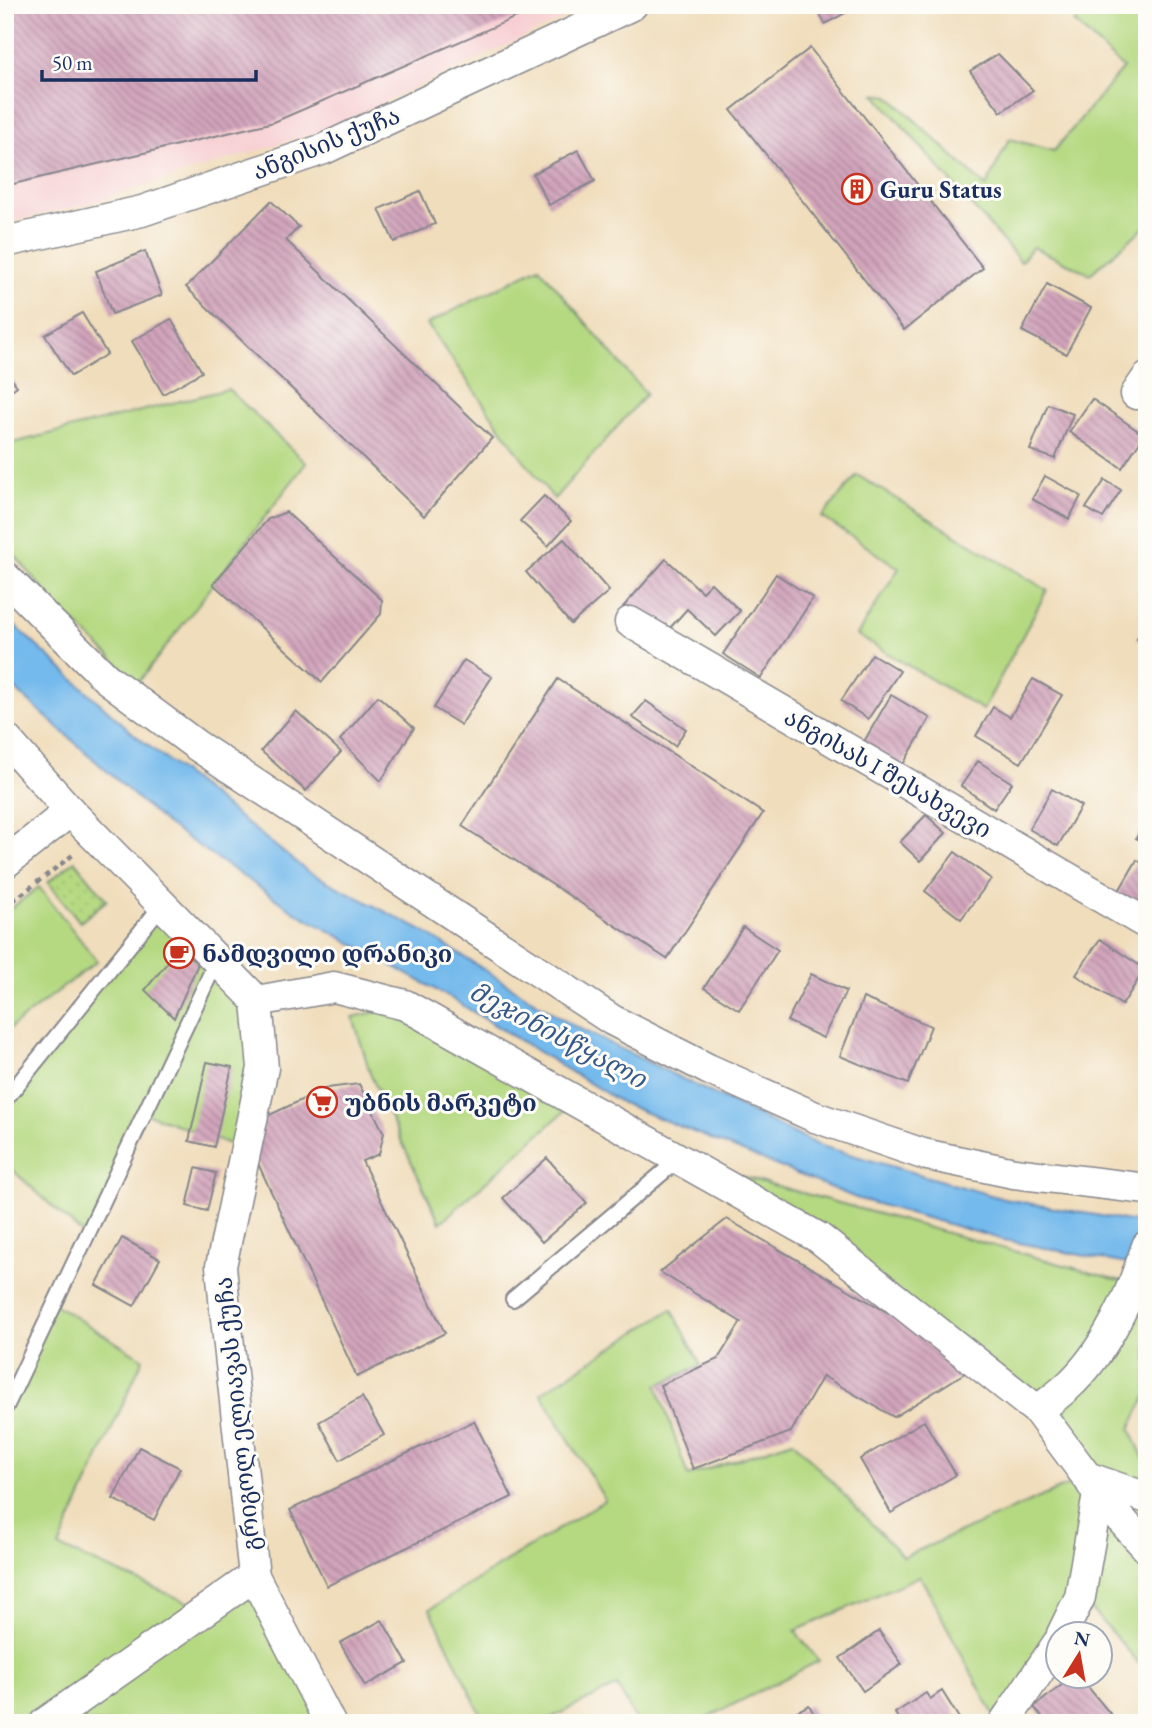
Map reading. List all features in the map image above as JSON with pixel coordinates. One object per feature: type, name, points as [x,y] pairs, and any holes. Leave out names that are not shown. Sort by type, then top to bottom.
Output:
[{"type":"street","name":"ანგისის ქუჩა","points":[[5,242],[142,211],[324,149],[632,5]]},
{"type":"street","points":[[5,577],[106,678],[196,745],[612,1020],[708,1069],[814,1117],[923,1154],[1013,1173],[1147,1189]]},
{"type":"street","name":"ანგისას I შესახვევი","points":[[630,622],[1147,924]]},
{"type":"street","points":[[5,738],[70,811],[257,1001],[334,987],[405,1005],[819,1238],[1038,1410],[1093,1485],[1147,1548]]},
{"type":"street","points":[[5,863],[70,811]]},
{"type":"street","name":"გრიგოლ ელიავას ქუჩა","points":[[45,1723],[254,1576],[221,1266],[263,1068],[257,1001]]},
{"type":"street","points":[[1038,1410],[1069,1386],[1097,1351],[1134,1285],[1147,1246]]},
{"type":"street","points":[[1093,1485],[1147,1498]]},
{"type":"street","points":[[1068,1620],[1080,1597],[1093,1485]]},
{"type":"street","points":[[254,1576],[330,1723]]},
{"type":"street","points":[[1004,1723],[1044,1664]]},
{"type":"lane","points":[[5,1100],[162,905]]},
{"type":"lane","points":[[6,1407],[217,960]]},
{"type":"lane","points":[[513,1299],[679,1159]]},
{"type":"path","points":[[5,907],[96,838]]},
{"type":"shaded area","points":[[5,5],[593,5],[321,131],[76,207],[5,223]]},
{"type":"green space","points":[[1095,5],[1135,5],[1147,17],[1147,137],[1140,144],[1147,151],[1147,225],[1090,274],[1033,247],[1021,262],[875,94],[889,96],[986,187],[1009,139],[1054,151],[1123,68],[1074,22]]},
{"type":"green space","points":[[539,267],[646,394],[554,499],[427,324]]},
{"type":"green space","points":[[228,389],[306,463],[138,683],[61,610],[5,544],[5,445]]},
{"type":"green space","points":[[857,475],[1047,590],[983,710],[857,635],[899,568],[822,517]]},
{"type":"green space","points":[[75,861],[107,900],[80,922],[48,882]]},
{"type":"green space","points":[[39,887],[97,961],[5,1032],[5,913]]},
{"type":"green space","points":[[162,905],[257,1001],[246,1150],[145,1113],[86,1237],[5,1163],[5,1100]]},
{"type":"green space","points":[[405,1005],[576,1101],[440,1223],[371,1076],[353,1017]]},
{"type":"green space","points":[[679,1159],[1147,1288],[1147,1395],[1130,1429],[1147,1461],[1147,1672],[1114,1635],[1114,1620],[1101,1620],[1080,1597],[1065,1620],[1044,1620],[1044,1652],[998,1723],[920,1576],[795,1631],[819,1661],[697,1723],[638,1723],[617,1686],[540,1723],[485,1723],[430,1609],[605,1500],[541,1393],[672,1309],[701,1365],[657,1385],[688,1476],[793,1441],[903,1557],[1087,1477],[1038,1411],[819,1238]]},
{"type":"green space","points":[[54,1304],[143,1359],[59,1547],[206,1610],[254,1576],[330,1723],[5,1723],[5,1409]]},
{"type":"water","name":"მეჯინისწყალი","points":[[5,617],[135,735],[307,871],[423,931],[572,1025],[818,1145],[1004,1199],[1147,1224],[1147,1272],[1132,1265],[1004,1240],[856,1198],[622,1103],[449,997],[295,912],[165,823],[5,680]]},
{"type":"building","points":[[5,5],[544,5],[274,122],[5,186]]},
{"type":"building","points":[[815,5],[846,5],[849,11],[825,24]]},
{"type":"building","name":"Guru Status","points":[[810,48],[983,268],[904,330],[731,110]]},
{"type":"building","points":[[998,54],[1033,90],[1001,112],[970,71]]},
{"type":"building","points":[[578,150],[595,181],[549,205],[533,174]]},
{"type":"building","points":[[420,191],[435,224],[394,242],[379,209]]},
{"type":"building","points":[[271,201],[299,227],[286,240],[492,438],[424,516],[186,287]]},
{"type":"building","points":[[145,251],[162,295],[112,314],[96,271]]},
{"type":"building","points":[[1047,284],[1091,308],[1066,354],[1022,331]]},
{"type":"building","points":[[82,313],[107,354],[71,376],[45,335]]},
{"type":"building","points":[[171,319],[202,372],[163,394],[132,341]]},
{"type":"building","points":[[5,370],[17,386],[5,395]]},
{"type":"building","points":[[1092,399],[1144,435],[1122,468],[1069,432]]},
{"type":"building","points":[[1048,404],[1073,414],[1055,459],[1030,450]]},
{"type":"building","points":[[1045,476],[1081,496],[1069,519],[1032,499]]},
{"type":"building","points":[[1105,480],[1121,490],[1103,518],[1086,508]]},
{"type":"building","points":[[544,496],[571,521],[548,546],[520,521]]},
{"type":"building","points":[[286,512],[382,600],[381,614],[322,682],[213,584],[268,519]]},
{"type":"building","points":[[564,539],[609,591],[571,624],[526,572]]},
{"type":"building","points":[[666,559],[702,592],[711,583],[740,611],[716,636],[687,609],[660,639],[623,607]]},
{"type":"building","points":[[776,574],[813,598],[761,678],[723,654]]},
{"type":"building","points":[[1147,621],[1147,644],[1137,639]]},
{"type":"building","points":[[872,654],[900,671],[868,719],[841,701]]},
{"type":"building","points":[[464,660],[492,677],[461,725],[434,708]]},
{"type":"building","points":[[558,679],[763,813],[667,959],[462,826]]},
{"type":"building","points":[[1033,679],[1062,695],[1021,763],[976,736],[993,707],[1010,717]]},
{"type":"building","points":[[891,695],[930,718],[901,768],[862,745]]},
{"type":"building","points":[[378,696],[414,728],[381,781],[340,740]]},
{"type":"building","points":[[646,701],[686,729],[675,746],[632,717]]},
{"type":"building","points":[[296,711],[341,752],[306,791],[261,751]]},
{"type":"building","points":[[978,761],[1012,783],[994,809],[961,786]]},
{"type":"building","points":[[1052,789],[1081,806],[1058,846],[1029,829]]},
{"type":"building","points":[[926,815],[946,833],[920,861],[900,842]]},
{"type":"building","points":[[1147,819],[1147,844],[1136,838]]},
{"type":"building","points":[[955,852],[991,879],[961,919],[925,891]]},
{"type":"building","points":[[1137,860],[1147,866],[1147,914],[1116,896]]},
{"type":"building","points":[[743,927],[778,950],[739,1010],[704,988]]},
{"type":"building","points":[[1100,939],[1145,969],[1122,1005],[1076,975]]},
{"type":"building","points":[[180,947],[198,964],[174,1018],[145,990]]},
{"type":"building","points":[[811,974],[846,991],[823,1038],[787,1021]]},
{"type":"building","points":[[863,998],[931,1026],[908,1084],[840,1056]]},
{"type":"building","points":[[207,1062],[232,1067],[214,1147],[189,1141]]},
{"type":"building","points":[[359,1084],[384,1133],[379,1154],[362,1161],[445,1333],[357,1377],[255,1157],[261,1119],[327,1088]]},
{"type":"building","points":[[547,1158],[587,1203],[542,1242],[503,1198]]},
{"type":"building","points":[[196,1168],[216,1173],[207,1211],[187,1206]]},
{"type":"building","points":[[727,1219],[952,1350],[968,1371],[894,1417],[823,1376],[791,1432],[693,1469],[660,1385],[718,1359],[741,1322],[660,1272]]},
{"type":"building","points":[[122,1238],[160,1259],[134,1306],[96,1285]]},
{"type":"building","points":[[362,1397],[384,1435],[340,1460],[319,1422]]},
{"type":"building","points":[[474,1421],[512,1497],[327,1586],[290,1510]]},
{"type":"building","points":[[924,1421],[956,1475],[891,1513],[860,1459]]},
{"type":"building","points":[[139,1447],[180,1468],[154,1520],[113,1499]]},
{"type":"building","points":[[382,1620],[407,1663],[365,1686],[340,1643]]},
{"type":"building","points":[[879,1631],[902,1664],[863,1691],[840,1658]]},
{"type":"building","points":[[1055,1690],[1091,1690],[1117,1722],[1047,1723],[1034,1707]]},
{"type":"building","points":[[942,1691],[962,1723],[901,1723],[895,1713],[926,1693],[930,1699]]},
{"type":"building","points":[[809,1705],[819,1723],[775,1723]]},
{"type":"place","name":"Guru Status","points":[[857,189]]},
{"type":"place","name":"ნამდვილი დრანიკი","points":[[179,953]]},
{"type":"place","name":"უბნის მარკეტი","points":[[322,1102]]}]
